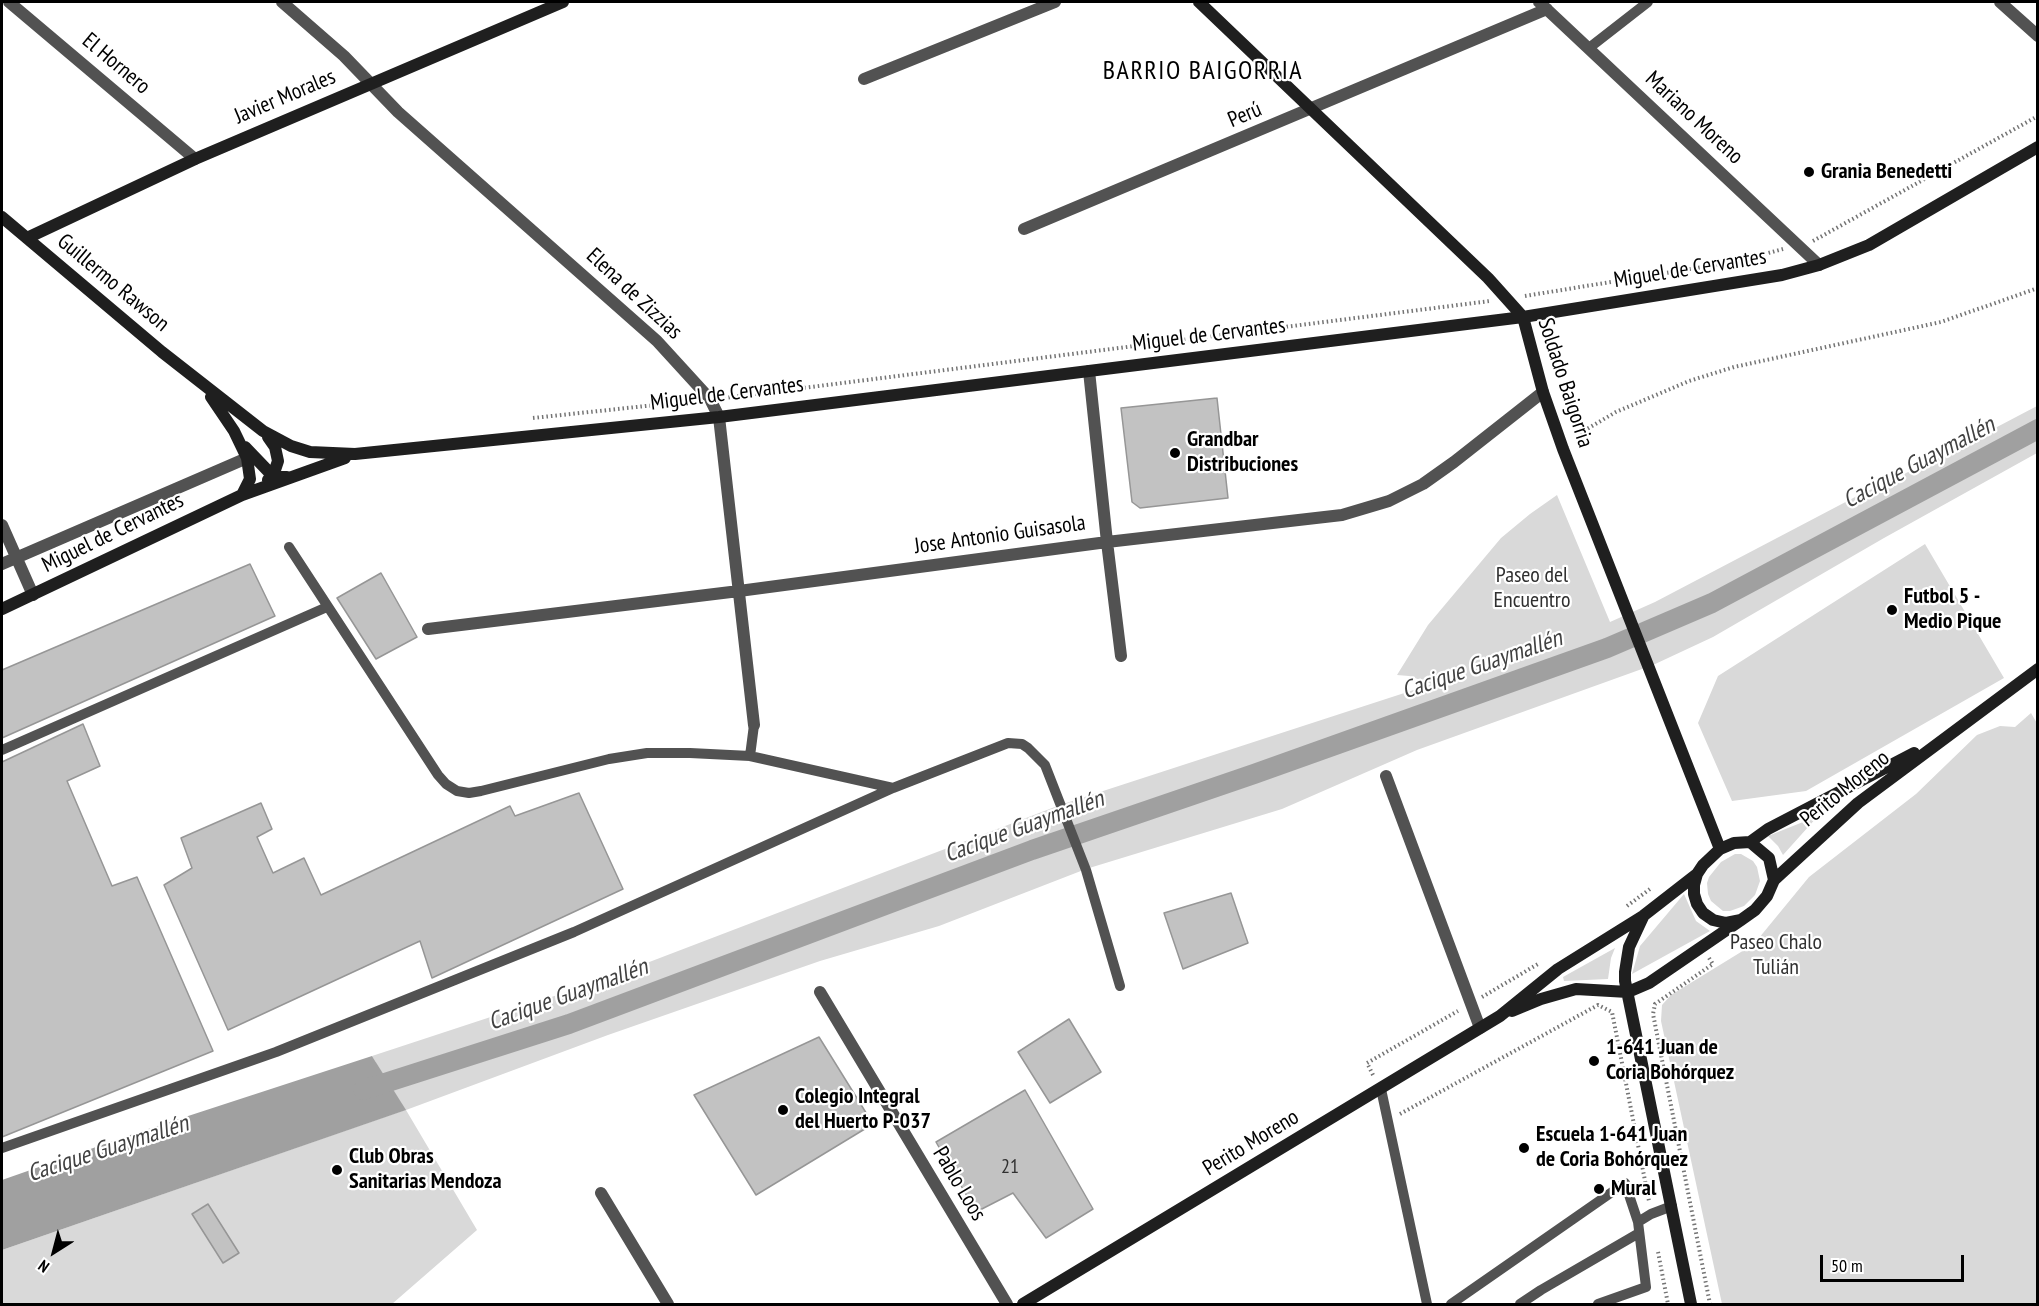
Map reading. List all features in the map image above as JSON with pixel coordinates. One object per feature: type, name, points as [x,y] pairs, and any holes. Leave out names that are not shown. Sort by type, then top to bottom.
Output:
[{"type":"main road","name":"Soldado Baigorria","points":[[1199,2],[1488,278],[1523,318],[1543,392],[1566,456],[1720,849]]},
{"type":"main road","name":"Javier Morales","points":[[27,238],[195,159],[553,3]]},
{"type":"main road","name":"Miguel de Cervantes","points":[[310,453],[355,454],[719,417],[1523,318],[1782,275],[1819,265],[1869,245],[2037,147]]},
{"type":"main road","name":"Guillermo Rawson","points":[[2,217],[199,382],[263,431],[284,443],[310,453]]},
{"type":"main road","name":"Guillermo Rawson","points":[[199,382],[260,464],[273,474],[278,461],[277,454],[275,447],[263,431]]},
{"type":"main road","name":"Guillermo Rawson","points":[[234,431],[247,458],[250,479],[242,495]]},
{"type":"main road","name":"Miguel de Cervantes","points":[[2,609],[242,495],[355,454]]},
{"type":"main road","name":"Miguel de Cervantes","points":[[259,488],[273,474]]},
{"type":"main road","points":[[273,474],[287,477]]},
{"type":"main road","name":"Perito Moreno","points":[[1774,880],[1858,803],[2037,669]]},
{"type":"main road","name":"Perito Moreno","points":[[1750,842],[1768,829],[1947,736]]},
{"type":"main road","points":[[1750,842],[1769,858],[1774,880],[1767,896],[1755,910],[1741,920],[1726,923],[1713,920],[1703,913],[1697,904],[1694,894],[1697,874],[1720,849],[1734,843],[1750,842]]},
{"type":"main road","name":"Perito Moreno","points":[[1023,1305],[1500,1016],[1558,969],[1643,916],[1697,874]]},
{"type":"main road","name":"Perito Moreno","points":[[1628,992],[1625,972],[1629,948],[1643,916]]},
{"type":"main road","name":"Perito Moreno","points":[[1500,1016],[1541,999],[1576,989],[1628,992],[1649,983],[1741,920]]},
{"type":"main road","points":[[1628,992],[1691,1305]]},
{"type":"street","name":"El Hornero","points":[[9,2],[195,159]]},
{"type":"street","name":"Elena de Zizzias","points":[[282,2],[344,56],[398,112],[657,341],[710,399],[719,417],[754,725]]},
{"type":"street","points":[[864,80],[1055,2]]},
{"type":"street","points":[[2000,2],[2037,36]]},
{"type":"street","name":"Perú","points":[[1024,229],[1312,110],[1543,5]]},
{"type":"street","name":"Mariano Moreno","points":[[1543,5],[1819,265]]},
{"type":"street","points":[[1089,371],[1121,656]]},
{"type":"street","name":"Jose Antonio Guisasola","points":[[428,629],[739,591],[1107,542],[1342,515],[1369,508],[1398,496],[1438,475],[1543,392]]},
{"type":"street","points":[[2,564],[247,458]]},
{"type":"street","points":[[2,525],[33,595]]},
{"type":"street","points":[[1386,776],[1480,1028]]},
{"type":"street","name":"Pablo Loos","points":[[820,992],[1006,1305]]},
{"type":"street","points":[[601,1193],[668,1305]]},
{"type":"lane","points":[[1589,48],[1648,2]]},
{"type":"lane","points":[[289,547],[438,775],[457,791],[469,793],[481,791],[609,759],[647,753],[750,756],[893,788]]},
{"type":"lane","points":[[2,750],[327,607]]},
{"type":"lane","points":[[750,756],[754,725]]},
{"type":"lane","points":[[2,1148],[276,1052],[574,932],[893,788],[1002,744],[1015,743],[1028,748],[1045,765],[1086,870],[1120,986]]},
{"type":"lane","points":[[1381,1089],[1427,1305]]},
{"type":"lane","points":[[1450,1305],[1625,1183],[1638,1228],[1646,1287],[1599,1305]]},
{"type":"lane","points":[[1520,1305],[1638,1228],[1651,1214],[1672,1206]]},
{"type":"path","points":[[525,419],[710,399],[1506,299],[1739,261],[1817,240],[2037,116]]},
{"type":"path","points":[[1580,433],[1616,412],[1689,381],[1734,367],[1941,322],[2037,288]]},
{"type":"path","points":[[1620,912],[1655,885]]},
{"type":"path","points":[[1701,948],[1713,964],[1655,1004],[1653,1014],[1710,1305]]},
{"type":"path","points":[[1381,1089],[1367,1063],[1542,961]]},
{"type":"path","points":[[1388,1120],[1598,1005],[1612,1012],[1651,1214]]},
{"type":"path","points":[[1658,1248],[1668,1305]]},
{"type":"green space","name":"Paseo del Encuentro","points":[[2037,406],[2037,453],[1713,637],[1653,665],[1417,750],[1282,809],[1086,869],[939,926],[820,961],[608,1035],[406,1110],[477,1230],[392,1304],[2,1304],[2,1250],[405,1110],[372,1056],[597,982],[1060,805],[1432,684],[1409,676],[1397,675],[1428,625],[1501,538],[1557,495],[1610,622],[1655,602],[1857,496],[1938,458]]},
{"type":"green space","name":"Futbol 5 - Medio Pique","points":[[1925,544],[2004,678],[1806,791],[1732,801],[1698,723],[1718,676]]},
{"type":"green space","name":"Paseo Chalo Tulián","points":[[2031,713],[2038,725],[2037,1304],[1722,1304],[1661,1021],[1662,1005],[1671,995],[1754,944],[1809,877],[1916,794],[1977,735],[2000,726],[2015,727]]},
{"type":"green space","points":[[1818,816],[1783,855],[1768,836]]},
{"type":"green space","points":[[1735,854],[1741,854],[1753,861],[1760,881],[1755,895],[1744,906],[1723,911],[1711,901],[1707,883],[1721,862]]},
{"type":"green space","points":[[1684,894],[1696,921],[1710,931],[1632,974],[1640,946]]},
{"type":"green space","points":[[1615,948],[1608,979],[1564,981],[1563,977]]},
{"type":"water","points":[[372,1056],[406,1110],[2,1250],[2,1180],[136,1133]]},
{"type":"building","name":"Grandbar Distribuciones","points":[[1217,398],[1228,498],[1140,508],[1132,502],[1121,408]]},
{"type":"building","points":[[250,564],[275,616],[2,738],[2,670]]},
{"type":"building","points":[[381,573],[417,637],[376,659],[337,598]]},
{"type":"building","points":[[83,724],[100,766],[67,781],[112,886],[137,877],[213,1051],[2,1137],[2,762]]},
{"type":"building","points":[[579,793],[623,889],[432,978],[420,941],[228,1030],[164,885],[192,868],[181,838],[261,803],[272,829],[257,837],[273,873],[304,858],[321,895],[510,806],[515,816]]},
{"type":"building","points":[[1231,893],[1248,943],[1183,969],[1164,913]]},
{"type":"building","points":[[1069,1019],[1101,1072],[1050,1103],[1018,1052]]},
{"type":"building","name":"Colegio Integral del Huerto P-037","points":[[819,1037],[873,1124],[756,1195],[694,1095]]},
{"type":"building","points":[[1025,1090],[1093,1209],[1046,1238],[1013,1193],[976,1212],[936,1142]]},
{"type":"building","points":[[208,1204],[239,1253],[223,1263],[192,1214]]},
{"type":"waterway","name":"Cacique Guaymallén","points":[[363,1090],[569,1024],[1032,850],[1254,774],[1607,648],[1712,603],[2038,429]]},
{"type":"place","name":"Grania Benedetti","points":[[1809,172]]},
{"type":"place","name":"Grandbar Distribuciones","points":[[1175,453]]},
{"type":"place","name":"Futbol 5 - Medio Pique","points":[[1892,610]]},
{"type":"place","name":"1-641 Juan de Coria Bohórquez","points":[[1594,1061]]},
{"type":"place","name":"Colegio Integral del Huerto P-037","points":[[783,1110]]},
{"type":"place","name":"Escuela 1-641 Juan de Coria Bohórquez","points":[[1524,1148]]},
{"type":"place","name":"Club Obras Sanitarias Mendoza","points":[[337,1170]]},
{"type":"place","name":"Mural","points":[[1599,1189]]},
{"type":"district","name":"BARRIO BAIGORRIA","points":[[1203,72]]}]
